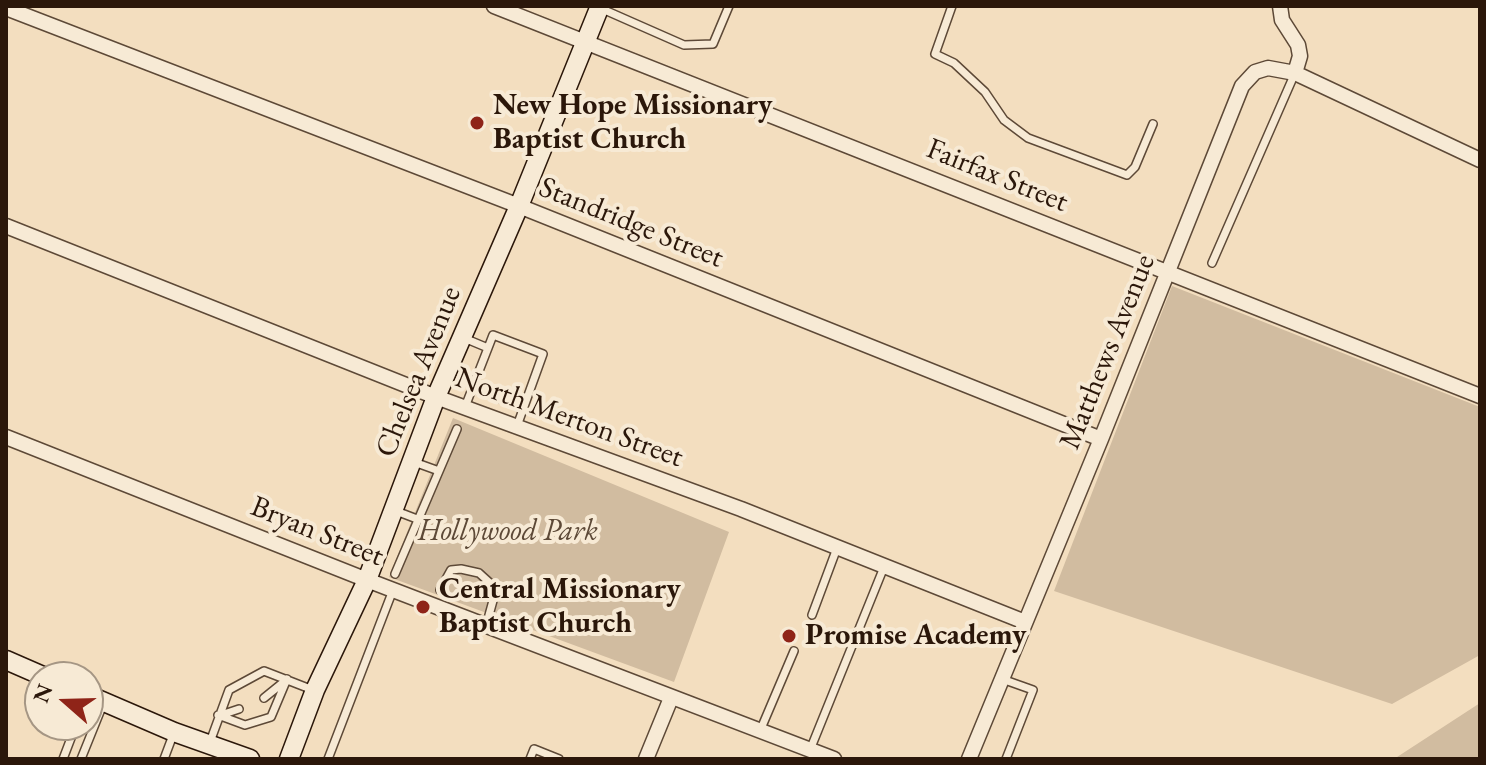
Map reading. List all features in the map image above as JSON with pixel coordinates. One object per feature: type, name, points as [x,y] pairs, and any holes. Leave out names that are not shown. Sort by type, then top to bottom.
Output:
[{"type":"main road","name":"Chelsea Avenue","points":[[289,759],[315,690],[367,580],[436,397],[519,206],[600,7]]},
{"type":"main road","points":[[104,702],[250,759]]},
{"type":"street","name":"Fairfax Street","points":[[494,6],[1480,396]]},
{"type":"street","points":[[1280,6],[1282,20],[1298,45],[1300,56],[1295,73],[1480,160]]},
{"type":"street","name":"Standridge Street","points":[[6,8],[519,206],[1101,439]]},
{"type":"street","name":"Matthews Avenue","points":[[969,759],[1242,86],[1255,72],[1268,68],[1295,73]]},
{"type":"street","name":"North Merton Street","points":[[6,226],[436,397],[1025,622]]},
{"type":"street","name":"Bryan Street","points":[[6,437],[367,580],[834,759]]},
{"type":"street","points":[[646,759],[671,698]]},
{"type":"lane","points":[[600,7],[684,45],[713,44],[729,6]]},
{"type":"lane","points":[[952,6],[935,54],[954,63],[985,92],[1004,120],[1028,138],[1127,175],[1135,167],[1153,124]]},
{"type":"lane","points":[[1212,263],[1295,73]]},
{"type":"lane","points":[[465,407],[493,335],[543,354],[517,426]]},
{"type":"lane","points":[[462,337],[488,348]]},
{"type":"lane","points":[[472,388],[524,408]]},
{"type":"lane","points":[[395,574],[457,429]]},
{"type":"lane","points":[[412,461],[439,471]]},
{"type":"lane","points":[[394,510],[417,519]]},
{"type":"lane","points":[[812,615],[837,548]]},
{"type":"lane","points":[[810,750],[885,566]]},
{"type":"lane","points":[[440,590],[451,570],[479,573],[490,583],[494,597],[486,626]]},
{"type":"lane","points":[[328,759],[393,590]]},
{"type":"lane","points":[[760,731],[794,651]]},
{"type":"lane","points":[[209,744],[229,690],[264,671],[315,690]]},
{"type":"lane","points":[[264,698],[287,679]]},
{"type":"lane","points":[[218,715],[245,725],[271,717],[287,679]]},
{"type":"lane","points":[[1002,679],[1033,690],[1006,759]]},
{"type":"lane","points":[[218,715],[239,709]]},
{"type":"lane","points":[[164,759],[174,732]]},
{"type":"lane","points":[[530,759],[534,749],[559,759]]},
{"type":"green space","points":[[1172,286],[1480,407],[1480,655],[1392,704],[1054,591]]},
{"type":"green space","name":"Hollywood Park","points":[[453,418],[729,532],[674,682],[389,577]]},
{"type":"green space","points":[[1480,703],[1480,759],[1394,759]]},
{"type":"place","name":"New Hope Missionary Baptist Church","points":[[477,123]]},
{"type":"place","name":"Central Missionary Baptist Church","points":[[423,607]]},
{"type":"place","name":"Promise Academy","points":[[789,636]]}]
